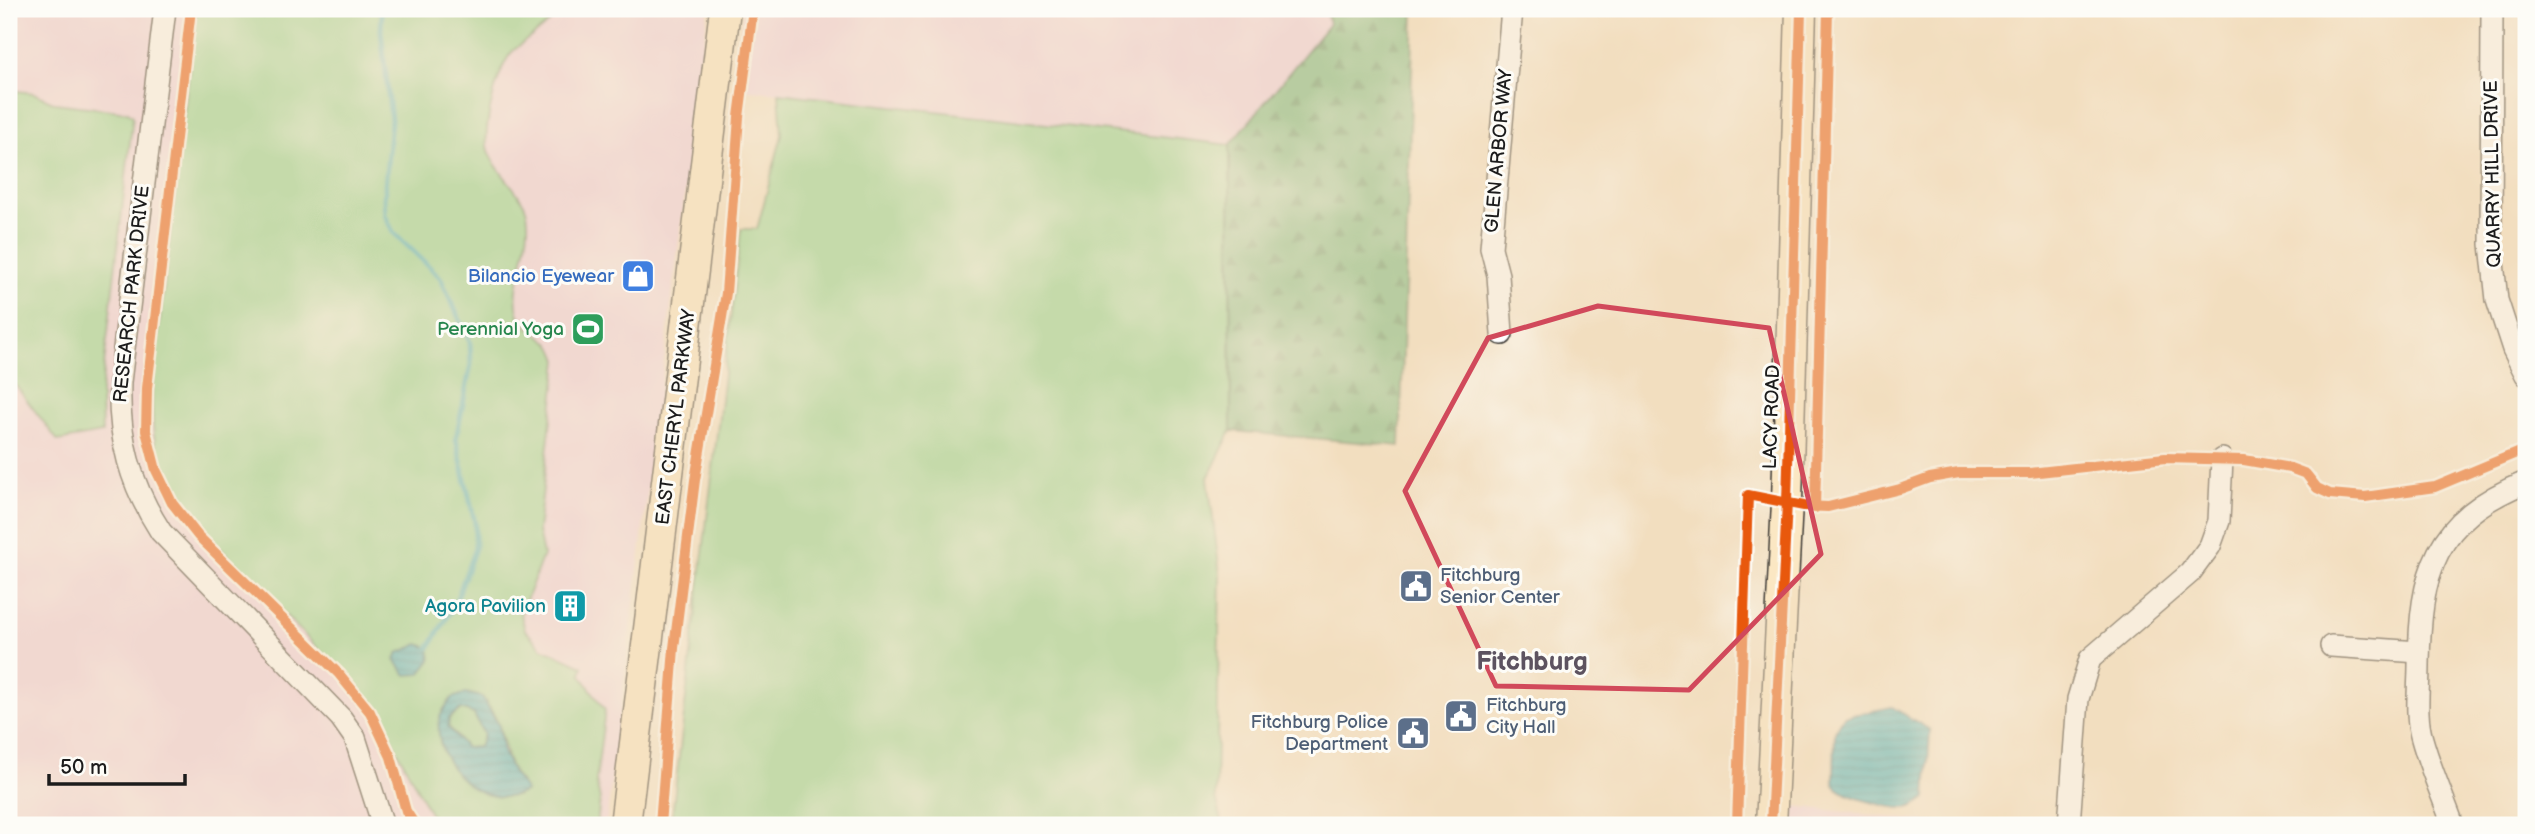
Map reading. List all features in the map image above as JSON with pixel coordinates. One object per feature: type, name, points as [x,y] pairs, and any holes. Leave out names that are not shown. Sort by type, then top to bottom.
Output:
[{"type":"street","name":"RESEARCH PARK DRIVE","points":[[165,9],[120,382],[120,432],[128,466],[142,503],[161,532],[341,718],[355,738],[383,825]]},
{"type":"street","name":"EAST CHERYL PARKWAY","points":[[625,825],[725,9]]},
{"type":"street","name":"GLEN ARBOR WAY","points":[[1502,334],[1498,275],[1491,248],[1512,9]]},
{"type":"street","name":"LACY ROAD","points":[[1771,825],[1787,502],[1801,9]]},
{"type":"street","name":"QUARRY HILL DRIVE","points":[[2493,9],[2491,244],[2497,300],[2513,349],[2526,375]]},
{"type":"street","points":[[2069,825],[2078,699],[2090,659],[2201,560],[2210,546],[2219,521],[2222,459]]},
{"type":"street","points":[[2453,825],[2422,738],[2419,652],[2426,582],[2438,550],[2459,522],[2504,491],[2526,482]]},
{"type":"street","points":[[2331,646],[2419,652]]},
{"type":"highlighted area","points":[[1598,306],[1769,328],[1821,554],[1689,690],[1496,686],[1405,491],[1488,338]]},
{"type":"shaded area","points":[[9,9],[708,9],[606,825],[9,825]]},
{"type":"shaded area","points":[[743,9],[1326,9],[1329,23],[1230,145],[734,88]]},
{"type":"shaded area","points":[[1793,806],[1954,825],[1792,825]]},
{"type":"green space","points":[[196,9],[555,9],[556,15],[512,52],[501,71],[492,101],[487,144],[492,160],[521,199],[528,218],[526,245],[517,287],[518,312],[528,327],[551,345],[558,360],[538,531],[543,555],[521,614],[525,630],[542,648],[583,666],[581,675],[605,710],[596,781],[600,799],[597,825],[436,825],[374,706],[205,533],[178,499],[157,450],[153,431],[152,388]],"holes":[[[466,693],[482,697],[498,722],[509,763],[521,783],[517,796],[487,795],[439,722]]]},
{"type":"green space","points":[[1326,9],[1414,9],[1400,446],[1231,431],[1230,145],[1329,24]]},
{"type":"green space","points":[[9,90],[34,93],[55,103],[128,112],[133,116],[101,392],[102,433],[58,441],[9,377]]},
{"type":"green space","points":[[779,93],[1230,145],[1231,431],[1208,478],[1220,575],[1216,798],[1223,825],[671,825],[741,229],[757,229],[782,135]]},
{"type":"green space","points":[[461,709],[474,714],[484,735],[480,747],[466,748],[448,726],[449,719]]},
{"type":"water","points":[[419,644],[429,648],[431,660],[420,674],[406,675],[395,660],[398,653]]},
{"type":"water","points":[[466,693],[482,697],[499,726],[503,752],[526,791],[510,796],[494,796],[465,782],[453,769],[440,739],[439,722],[442,712],[452,698]],"holes":[[[461,709],[474,714],[484,735],[479,747],[466,748],[448,727],[449,718]]]},
{"type":"water","points":[[1892,707],[1930,730],[1926,798],[1906,808],[1855,797],[1838,789],[1834,784],[1835,732],[1844,717]]},
{"type":"waterway","points":[[382,9],[381,31],[391,120],[385,215],[393,232],[440,277],[470,342],[471,364],[456,439],[475,523],[475,548],[455,604],[429,648]]},
{"type":"cycle path","points":[[191,9],[147,388],[146,431],[156,470],[172,503],[198,536],[339,674],[370,712],[391,757],[406,811],[415,825]]},
{"type":"cycle path","points":[[660,825],[674,648],[695,480],[726,293],[739,117],[753,9]]},
{"type":"cycle path","points":[[1771,825],[1787,502],[1801,9]]},
{"type":"cycle path","points":[[1815,508],[1828,9]]},
{"type":"cycle path","points":[[1737,825],[1748,495],[1804,506],[1828,507],[1900,489],[1930,478],[1959,473],[2030,473],[2165,458],[2244,460],[2290,468],[2306,474],[2317,488],[2330,494],[2365,497],[2435,487],[2526,449]]},
{"type":"place","name":"Bilancio Eyewear","points":[[638,276]]},
{"type":"place","name":"Perennial Yoga","points":[[588,329]]},
{"type":"place","name":"Fitchburg Senior Center","points":[[1416,586]]},
{"type":"place","name":"Agora Pavilion","points":[[570,606]]},
{"type":"place","name":"Fitchburg City Hall","points":[[1461,716]]},
{"type":"place","name":"Fitchburg Police Department","points":[[1413,733]]},
{"type":"district","name":"Fitchburg","points":[[1532,662]]}]
